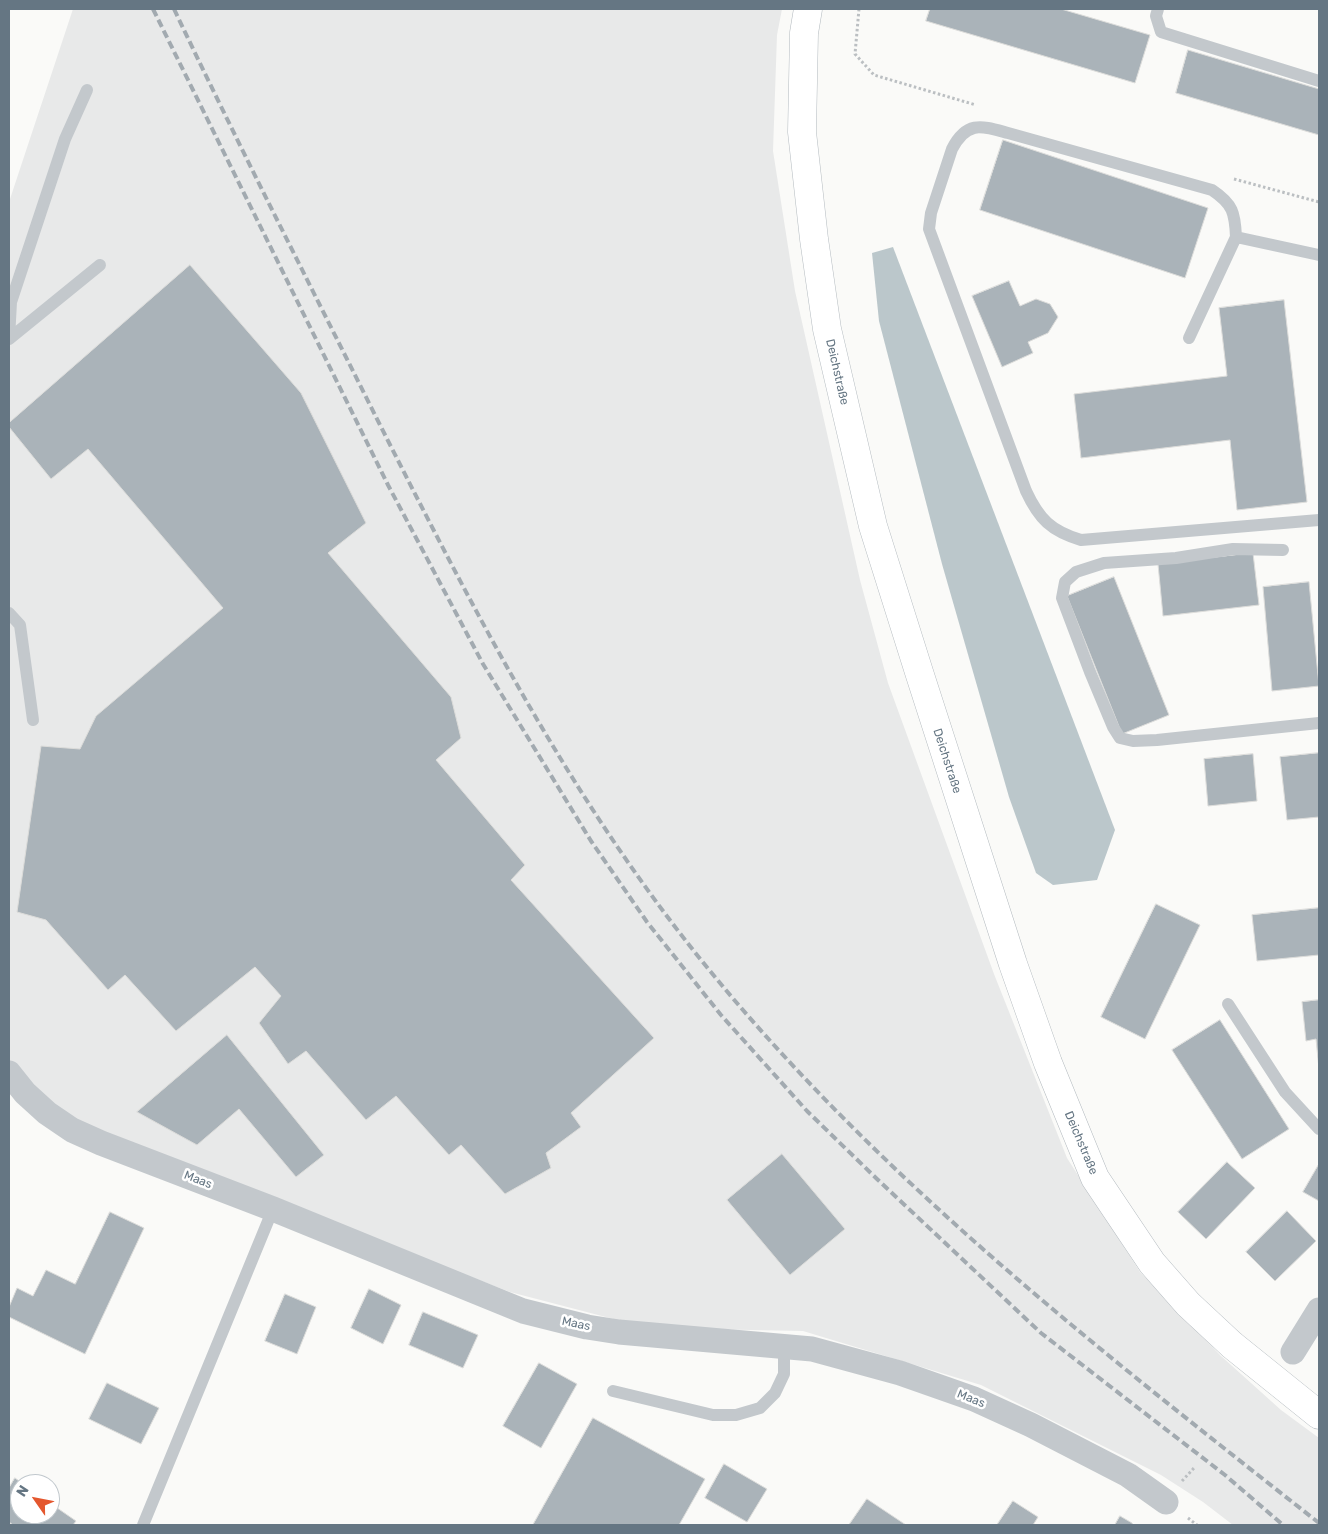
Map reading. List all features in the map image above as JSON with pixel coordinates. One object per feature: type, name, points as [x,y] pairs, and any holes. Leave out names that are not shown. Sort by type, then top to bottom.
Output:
[{"type":"main road","name":"Deichstraße","points":[[808,9],[804,33],[802,132],[814,238],[829,338],[873,526],[1013,964],[1048,1063],[1095,1178],[1152,1263],[1188,1304],[1226,1339],[1319,1415]]},
{"type":"street","name":"Maas","points":[[9,1073],[32,1100],[47,1113],[72,1130],[100,1143],[273,1209],[523,1311],[619,1332],[812,1349],[900,1373],[974,1400],[1031,1425],[1100,1459],[1166,1502]]},
{"type":"street","points":[[1293,1352],[1319,1310]]},
{"type":"lane","points":[[1158,9],[1156,16],[1161,32],[1319,81]]},
{"type":"lane","points":[[9,339],[11,302],[64,139],[87,90]]},
{"type":"lane","points":[[1189,338],[1236,238],[1232,209],[1225,198],[1212,190],[1200,186],[986,127],[975,126],[956,140],[931,212],[929,229],[1026,491],[1035,511],[1047,524],[1064,535],[1081,540],[1319,520]]},
{"type":"lane","points":[[1236,238],[1319,255]]},
{"type":"lane","points":[[9,339],[100,266]]},
{"type":"lane","points":[[1283,550],[1233,550],[1176,558],[1104,563],[1076,572],[1065,582],[1062,598],[1113,727],[1120,738],[1133,741],[1156,740],[1319,723]]},
{"type":"lane","points":[[9,613],[20,625],[33,720]]},
{"type":"lane","points":[[1228,1004],[1286,1092],[1319,1129]]},
{"type":"lane","points":[[143,1525],[273,1209]]},
{"type":"lane","points":[[612,1391],[713,1415],[736,1415],[760,1408],[776,1393],[784,1374],[784,1347]]},
{"type":"shaded area","points":[[73,9],[782,9],[777,35],[773,151],[795,291],[860,580],[888,683],[994,974],[1067,1158],[1140,1272],[1221,1356],[1281,1410],[1319,1438],[1319,1525],[1233,1525],[1203,1502],[1161,1475],[981,1385],[803,1331],[648,1328],[510,1292],[70,1122],[9,1060],[9,202]]},
{"type":"shaded area","points":[[893,247],[1115,830],[1097,880],[1053,885],[1036,873],[1009,797],[942,564],[879,321],[872,253]]},
{"type":"building","points":[[930,9],[1061,9],[1150,35],[1135,83],[926,21]]},
{"type":"building","points":[[1188,50],[1319,89],[1319,135],[1176,93]]},
{"type":"building","points":[[1003,140],[1208,208],[1185,278],[980,210]]},
{"type":"building","points":[[190,265],[301,393],[366,523],[328,553],[451,697],[461,738],[436,760],[525,865],[511,880],[654,1038],[571,1113],[581,1127],[546,1153],[551,1168],[505,1194],[461,1145],[449,1155],[396,1096],[366,1120],[306,1051],[288,1064],[259,1023],[281,996],[255,967],[176,1031],[125,975],[108,990],[46,920],[17,912],[41,746],[80,749],[96,716],[223,608],[88,449],[51,479],[9,427],[9,423]]},
{"type":"building","points":[[1009,281],[1020,306],[1036,299],[1050,304],[1058,317],[1048,333],[1028,342],[1033,353],[1002,367],[972,296]]},
{"type":"building","points":[[1284,300],[1307,502],[1237,510],[1230,440],[1081,458],[1074,394],[1227,376],[1219,308]]},
{"type":"building","points":[[1253,553],[1259,605],[1163,616],[1158,564]]},
{"type":"building","points":[[1114,577],[1169,715],[1122,734],[1067,596]]},
{"type":"building","points":[[1309,582],[1319,686],[1272,691],[1263,587]]},
{"type":"building","points":[[1319,753],[1319,817],[1287,820],[1280,757]]},
{"type":"building","points":[[1253,754],[1257,801],[1208,806],[1204,759]]},
{"type":"building","points":[[1156,904],[1200,925],[1145,1039],[1101,1017]]},
{"type":"building","points":[[1319,908],[1319,955],[1257,961],[1252,915]]},
{"type":"building","points":[[1319,1000],[1319,1069],[1316,1039],[1306,1041],[1302,1002]]},
{"type":"building","points":[[1220,1020],[1289,1129],[1242,1159],[1172,1050]]},
{"type":"building","points":[[227,1035],[324,1155],[296,1177],[239,1109],[197,1145],[137,1112]]},
{"type":"building","points":[[782,1154],[845,1229],[790,1275],[727,1200]]},
{"type":"building","points":[[1227,1162],[1255,1188],[1206,1239],[1178,1212]]},
{"type":"building","points":[[1319,1164],[1319,1201],[1303,1192]]},
{"type":"building","points":[[1287,1211],[1316,1241],[1275,1281],[1246,1252]]},
{"type":"building","points":[[110,1212],[144,1228],[85,1354],[9,1317],[9,1307],[17,1288],[33,1296],[46,1270],[75,1284]]},
{"type":"building","points":[[369,1289],[401,1305],[383,1344],[351,1328]]},
{"type":"building","points":[[285,1294],[316,1307],[297,1354],[265,1341]]},
{"type":"building","points":[[423,1312],[478,1335],[463,1368],[409,1345]]},
{"type":"building","points":[[539,1363],[577,1384],[541,1448],[503,1426]]},
{"type":"building","points":[[107,1383],[159,1408],[141,1444],[89,1419]]},
{"type":"building","points":[[593,1418],[705,1479],[679,1525],[533,1525]]},
{"type":"building","points":[[724,1464],[767,1489],[747,1522],[705,1498]]},
{"type":"building","points":[[10,1486],[10,1523],[9,1522]]},
{"type":"building","points":[[867,1499],[906,1525],[849,1525]]},
{"type":"building","points":[[1013,1501],[1038,1517],[1033,1525],[997,1525]]},
{"type":"building","points":[[60,1510],[76,1521],[73,1525],[12,1524],[60,1524]]},
{"type":"building","points":[[1120,1516],[1132,1523],[1133,1525],[1115,1525]]},
{"type":"railway","points":[[153,9],[388,485],[483,664],[591,841],[647,922],[721,1015],[807,1111],[877,1179],[1041,1333],[1225,1475],[1283,1525]]},
{"type":"railway","points":[[174,9],[376,417],[481,620],[518,687],[597,817],[640,880],[686,941],[755,1024],[828,1103],[905,1178],[985,1251],[1067,1321],[1319,1523]]}]
